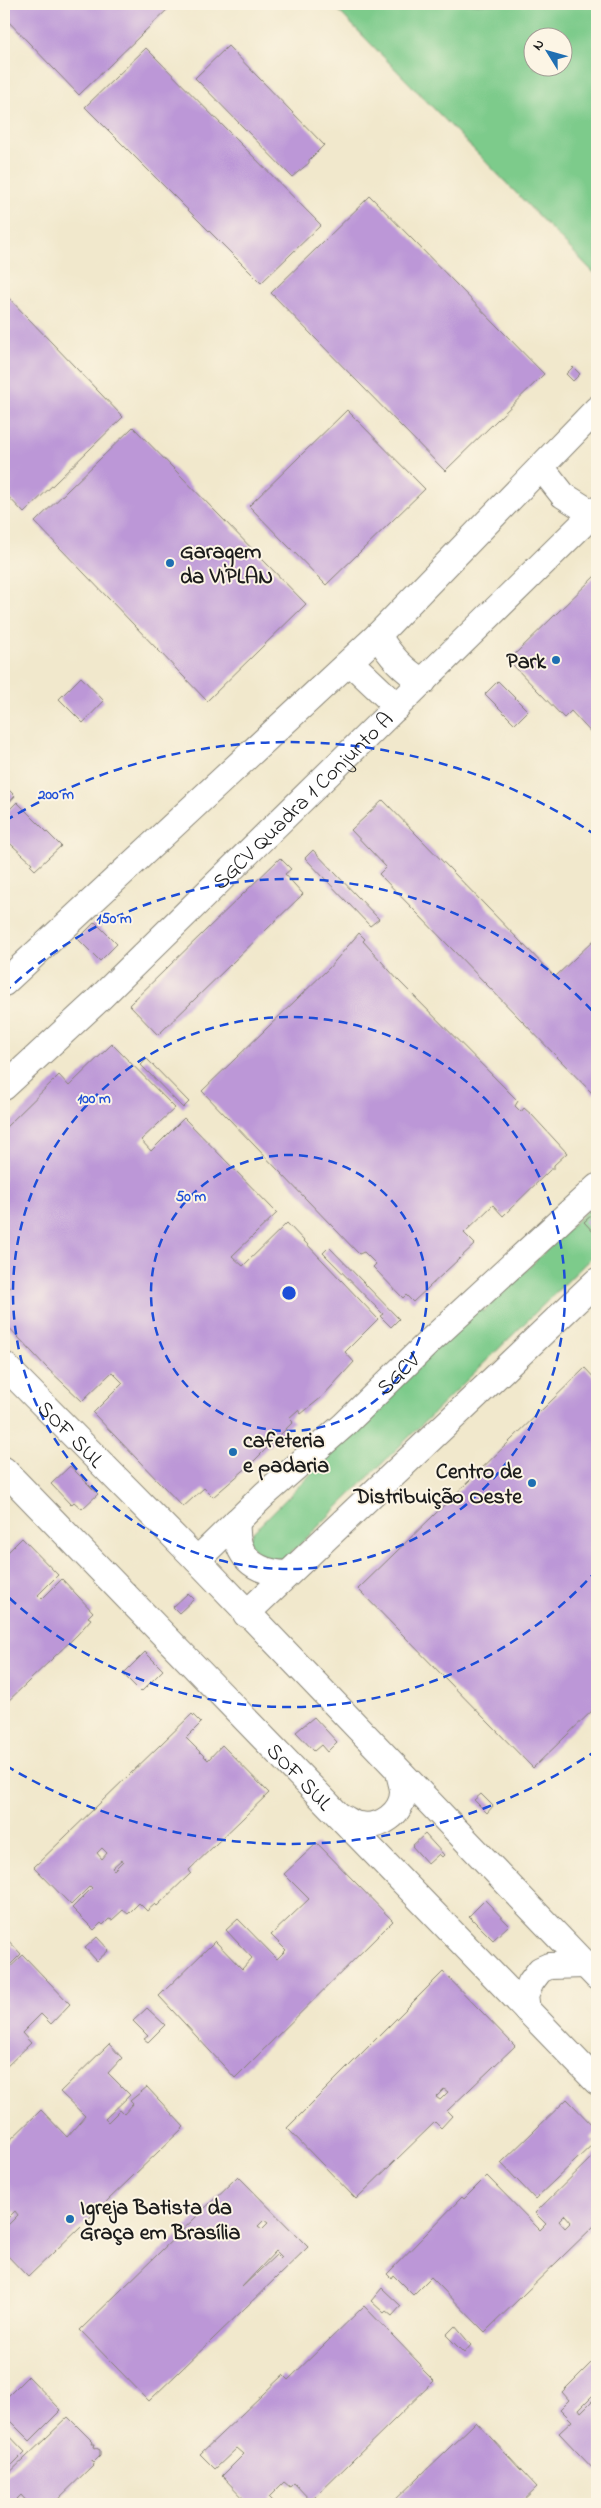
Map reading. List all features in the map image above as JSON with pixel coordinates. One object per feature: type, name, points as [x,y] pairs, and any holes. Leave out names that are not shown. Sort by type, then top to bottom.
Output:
[{"type":"street","points":[[4,983],[378,635],[597,409]]},
{"type":"street","points":[[541,467],[563,495],[595,512]]},
{"type":"street","name":"SGCV Quadra 1 Conjunto A","points":[[4,1087],[104,994],[595,512]]},
{"type":"street","points":[[378,635],[387,651],[410,674],[423,682]]},
{"type":"street","points":[[350,662],[396,708]]},
{"type":"street","name":"SGCV","points":[[197,1560],[237,1520],[344,1425],[429,1342],[597,1187]]},
{"type":"street","points":[[246,1614],[597,1281]]},
{"type":"street","name":"SOF SUL","points":[[4,1364],[197,1560],[246,1614],[591,1971]]},
{"type":"street","points":[[4,1394],[14,1391],[32,1393]]},
{"type":"street","name":"SOF SUL","points":[[4,1470],[597,2082]]},
{"type":"street","points":[[237,1520],[238,1544],[245,1557],[268,1573],[287,1574]]},
{"type":"street","points":[[341,1817],[360,1826],[378,1825],[390,1817],[399,1806],[403,1793],[399,1772]]},
{"type":"street","points":[[527,2010],[526,1995],[531,1982],[540,1970],[549,1966],[591,1971]]},
{"type":"green space","points":[[332,4],[597,4],[597,276]]},
{"type":"green space","points":[[597,1201],[597,1252],[280,1564],[265,1565],[249,1541],[252,1533],[324,1461],[346,1428],[480,1297],[483,1312]]},
{"type":"building","points":[[4,4],[173,4],[79,95],[4,17]]},
{"type":"building","points":[[228,46],[324,145],[309,160],[309,163],[292,177],[195,78]]},
{"type":"building","points":[[146,48],[321,225],[261,283],[85,107]]},
{"type":"building","points":[[370,196],[544,374],[445,471],[271,293]]},
{"type":"building","points":[[4,293],[123,417],[24,513],[4,492]]},
{"type":"building","points":[[573,367],[580,374],[573,381],[566,374]]},
{"type":"building","points":[[347,410],[425,489],[326,585],[249,506]]},
{"type":"building","name":"Garagem da VIPLAN","points":[[133,427],[306,604],[207,701],[35,522]]},
{"type":"building","name":"Park","points":[[597,574],[597,739],[571,711],[564,718],[511,663],[518,656],[515,654]]},
{"type":"building","points":[[81,677],[104,701],[83,723],[59,699]]},
{"type":"building","points":[[498,681],[528,711],[515,724],[485,694]]},
{"type":"building","points":[[4,785],[15,796],[4,808]]},
{"type":"building","points":[[383,800],[555,977],[595,939],[597,941],[597,1091],[593,1094],[379,874],[386,867],[351,830]]},
{"type":"building","points":[[17,802],[61,846],[35,870],[30,865],[32,863],[4,838],[4,815]]},
{"type":"building","points":[[313,850],[379,919],[370,926],[305,858]]},
{"type":"building","points":[[280,858],[291,869],[285,874],[303,894],[158,1035],[129,1005]]},
{"type":"building","points":[[95,922],[117,944],[100,961],[78,939]]},
{"type":"building","points":[[359,933],[365,939],[363,941],[398,980],[518,1101],[515,1106],[521,1112],[524,1108],[532,1115],[567,1153],[554,1165],[554,1169],[551,1169],[503,1216],[493,1205],[464,1233],[475,1244],[413,1302],[406,1295],[403,1298],[373,1267],[376,1264],[364,1252],[359,1254],[202,1091],[329,968]]},
{"type":"building","points":[[112,1044],[175,1108],[141,1140],[151,1151],[184,1118],[277,1213],[232,1256],[243,1266],[287,1223],[378,1319],[345,1352],[354,1362],[322,1397],[301,1414],[298,1410],[289,1418],[293,1422],[250,1465],[213,1497],[204,1488],[183,1507],[93,1413],[123,1383],[112,1372],[82,1401],[47,1368],[4,1322],[4,1293],[10,1287],[4,1280],[4,1129],[59,1075],[69,1086]]},
{"type":"building","points":[[147,1059],[189,1102],[183,1108],[141,1065]]},
{"type":"building","points":[[597,1193],[596,1235],[584,1222],[593,1214],[584,1205]]},
{"type":"building","points":[[329,1247],[399,1319],[391,1327],[380,1316],[383,1314],[323,1253]]},
{"type":"building","name":"Centro de Distribuição Oeste","points":[[585,1368],[597,1381],[597,1706],[533,1768],[358,1589]]},
{"type":"building","points":[[70,1466],[98,1494],[82,1509],[74,1502],[71,1505],[51,1484]]},
{"type":"building","points":[[22,1538],[58,1575],[38,1595],[42,1599],[62,1579],[93,1612],[88,1617],[91,1619],[77,1635],[4,1705],[4,1556]]},
{"type":"building","points":[[188,1593],[194,1599],[179,1613],[173,1607]]},
{"type":"building","points":[[145,1652],[163,1670],[141,1692],[123,1674]]},
{"type":"building","points":[[192,1714],[201,1723],[186,1738],[208,1760],[222,1745],[269,1793],[189,1870],[191,1873],[157,1906],[155,1904],[147,1911],[139,1903],[128,1914],[123,1910],[112,1920],[109,1919],[103,1925],[101,1923],[94,1930],[72,1908],[92,1888],[90,1886],[71,1905],[34,1867]],"holes":[[[102,1848],[107,1853],[102,1859],[97,1853]],[[121,1860],[123,1861],[114,1870],[112,1868]]]},
{"type":"building","points":[[314,1717],[337,1742],[327,1752],[321,1745],[314,1751],[296,1732]]},
{"type":"building","points":[[481,1794],[493,1806],[487,1813],[474,1800]]},
{"type":"building","points":[[425,1834],[444,1855],[442,1857],[439,1854],[428,1864],[412,1846]]},
{"type":"building","points":[[317,1843],[393,1921],[235,2078],[159,1996],[215,1941],[242,1969],[252,1958],[226,1930],[238,1919],[277,1959],[286,1950],[271,1935],[309,1899],[284,1874]]},
{"type":"building","points":[[485,1900],[509,1925],[493,1940],[469,1916]]},
{"type":"building","points":[[4,1936],[21,1954],[4,1971]]},
{"type":"building","points":[[97,1937],[109,1950],[97,1961],[85,1948]]},
{"type":"building","points":[[23,1955],[70,2004],[51,2024],[41,2014],[22,2033],[31,2043],[4,2069],[4,1973]]},
{"type":"building","points":[[443,1972],[515,2046],[447,2111],[452,2116],[441,2128],[435,2122],[356,2199],[287,2128]],"holes":[[[444,2089],[448,2092],[440,2100],[436,2097]]]},
{"type":"building","points":[[147,2008],[165,2025],[148,2042],[144,2039],[148,2036],[133,2021]]},
{"type":"building","points":[[109,2044],[122,2058],[108,2073],[130,2095],[105,2119],[108,2122],[120,2110],[124,2114],[133,2104],[130,2101],[147,2087],[184,2127],[28,2277],[4,2252],[4,2229],[18,2215],[15,2211],[4,2222],[4,2146],[41,2110],[67,2137],[85,2116],[60,2092]]},
{"type":"building","points":[[567,2099],[597,2130],[590,2138],[594,2143],[535,2199],[501,2163]]},
{"type":"building","points":[[597,2152],[597,2223],[485,2332],[431,2277],[413,2295],[393,2275],[391,2278],[387,2274],[462,2197],[464,2199],[487,2176],[540,2230],[546,2224],[535,2213]],"holes":[[[565,2215],[571,2222],[565,2228],[559,2221]]]},
{"type":"building","points":[[238,2176],[308,2247],[149,2401],[80,2330]],"holes":[[[264,2220],[268,2223],[262,2229],[258,2226]],[[276,2251],[282,2257],[280,2259],[276,2255],[241,2288]]]},
{"type":"building","points":[[382,2288],[401,2306],[392,2316],[386,2311],[384,2313],[371,2301]]},
{"type":"building","points":[[364,2306],[434,2381],[311,2501],[294,2483],[290,2487],[284,2482],[269,2497],[276,2504],[249,2504],[222,2476],[244,2454],[237,2448],[215,2469],[200,2454],[283,2375],[288,2380]]},
{"type":"building","points":[[455,2326],[471,2345],[464,2353],[446,2335]]},
{"type":"building","points":[[597,2357],[597,2391],[579,2409],[581,2412],[597,2396],[597,2473],[559,2433],[572,2421],[560,2409],[569,2400],[562,2392]]},
{"type":"building","points":[[28,2376],[61,2410],[30,2441],[4,2415],[4,2400]]},
{"type":"building","points":[[68,2417],[93,2442],[92,2444],[95,2444],[94,2447],[100,2450],[100,2456],[94,2462],[92,2460],[93,2465],[53,2504],[29,2504],[21,2495],[12,2504],[4,2504],[4,2478]]},
{"type":"building","points":[[476,2422],[537,2487],[519,2504],[391,2504]]},
{"type":"building","points":[[4,2430],[25,2452],[4,2473]]},
{"type":"place","name":"Garagem da VIPLAN","points":[[170,563]]},
{"type":"place","name":"Park","points":[[556,660]]},
{"type":"place","name":"cafeteria e padaria","points":[[233,1452]]},
{"type":"place","name":"Centro de Distribuição Oeste","points":[[532,1483]]},
{"type":"place","name":"Igreja Batista da Graça em Brasília","points":[[70,2219]]}]
